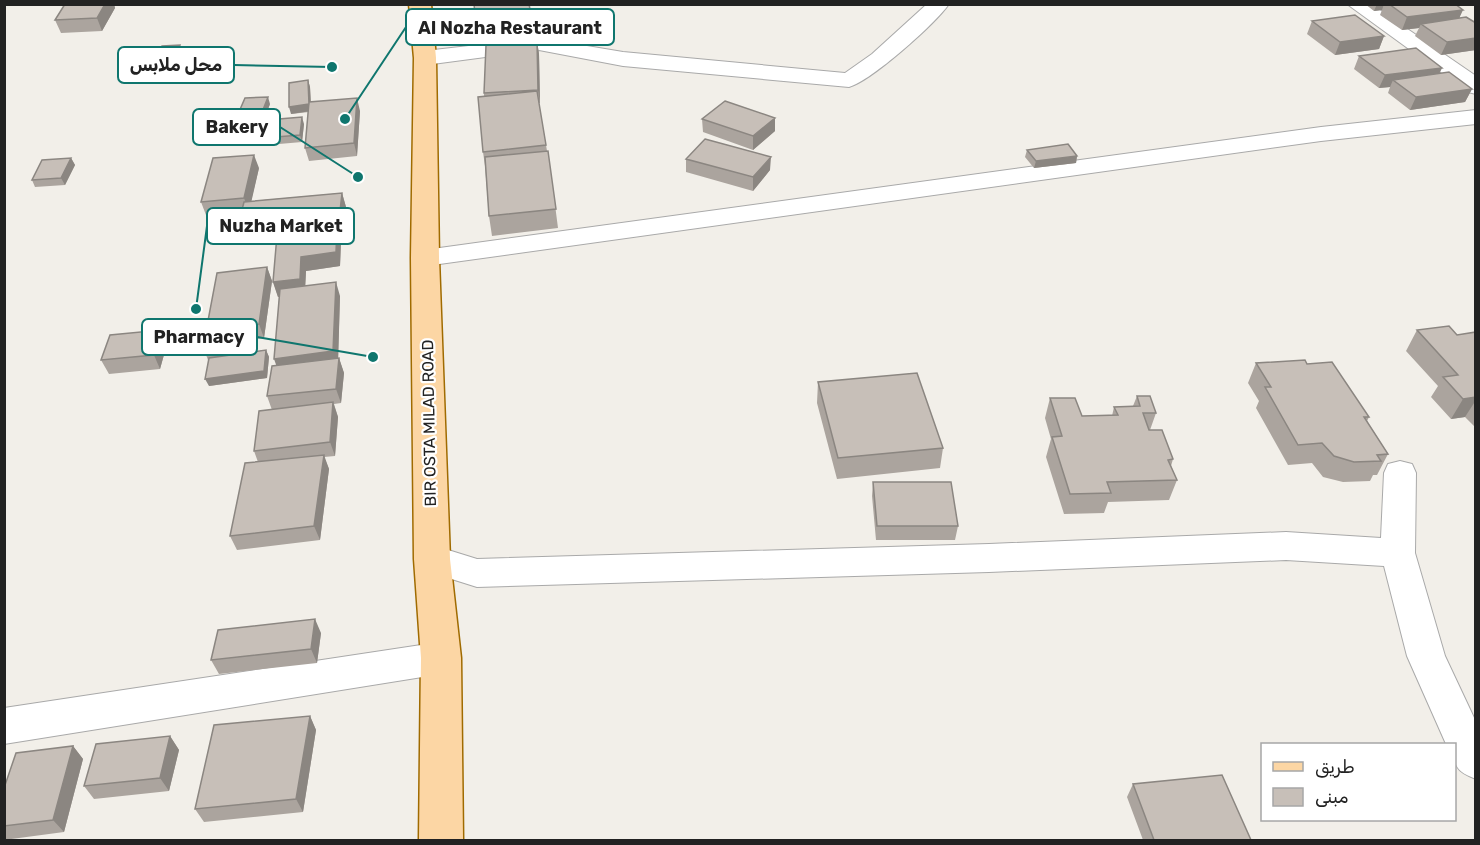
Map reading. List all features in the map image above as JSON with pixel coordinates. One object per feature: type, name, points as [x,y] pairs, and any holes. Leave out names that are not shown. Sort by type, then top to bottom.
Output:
[{"type":"main road","name":"BIR OSTA MILAD ROAD","points":[[420,4],[425,58],[425,258],[432,559],[441,658],[441,840]]},
{"type":"street","points":[[425,58],[539,44],[623,59],[849,80],[880,59],[939,4]]},
{"type":"street","points":[[1357,4],[1476,87]]},
{"type":"street","points":[[425,258],[1309,135],[1476,117]]},
{"type":"street","points":[[1400,473],[1398,553],[1426,656],[1468,749],[1476,760]]},
{"type":"street","points":[[432,559],[477,573],[988,558],[1286,546],[1398,553]]},
{"type":"street","points":[[4,726],[441,658]]},
{"type":"building","points":[[65,4],[105,4],[97,18],[55,20]]},
{"type":"building","points":[[474,4],[529,4],[532,20],[476,25]]},
{"type":"building","points":[[1389,4],[1455,4],[1463,10],[1407,17]]},
{"type":"building","points":[[1355,15],[1384,36],[1340,42],[1312,21]]},
{"type":"building","points":[[1466,17],[1476,23],[1476,38],[1447,42],[1421,24]]},
{"type":"building","points":[[537,41],[538,90],[484,93],[486,45]]},
{"type":"building","points":[[180,45],[176,57],[158,59],[162,46]]},
{"type":"building","points":[[1416,48],[1442,68],[1385,75],[1359,56]]},
{"type":"building","points":[[1449,72],[1472,89],[1416,97],[1393,80]]},
{"type":"building","points":[[308,80],[309,104],[289,107],[289,83]]},
{"type":"building","points":[[537,91],[546,145],[483,152],[478,97]]},
{"type":"building","points":[[268,97],[259,120],[235,121],[245,98]]},
{"type":"building","points":[[357,98],[354,143],[305,148],[309,102]]},
{"type":"building","points":[[725,101],[775,118],[753,136],[702,119]]},
{"type":"building","points":[[302,117],[300,135],[276,137],[279,119]]},
{"type":"building","points":[[705,139],[771,157],[753,177],[686,159]]},
{"type":"building","points":[[1068,144],[1077,156],[1036,161],[1027,150]]},
{"type":"building","points":[[548,151],[556,209],[489,216],[485,157]]},
{"type":"building","points":[[254,155],[244,198],[201,202],[213,158]]},
{"type":"building","points":[[71,158],[61,178],[32,180],[42,160]]},
{"type":"building","points":[[342,193],[339,220],[237,229],[244,202]]},
{"type":"building","points":[[337,228],[336,252],[301,257],[300,279],[273,282],[277,235]]},
{"type":"building","points":[[267,267],[259,324],[242,326],[239,342],[203,347],[217,273]]},
{"type":"building","points":[[336,282],[333,351],[274,359],[280,289]]},
{"type":"building","points":[[1449,326],[1457,335],[1476,332],[1476,397],[1463,399],[1443,377],[1458,375],[1417,330]]},
{"type":"building","points":[[161,330],[154,355],[101,360],[110,335]]},
{"type":"building","points":[[266,350],[264,371],[205,379],[209,358]]},
{"type":"building","points":[[339,358],[336,389],[267,396],[272,366]]},
{"type":"building","points":[[1305,360],[1307,364],[1332,362],[1369,417],[1364,417],[1388,454],[1377,455],[1381,461],[1354,462],[1334,456],[1322,443],[1298,445],[1265,387],[1271,387],[1256,363]]},
{"type":"building","points":[[917,373],[943,448],[838,458],[818,382]]},
{"type":"building","points":[[1137,396],[1150,396],[1156,413],[1143,413],[1149,430],[1162,430],[1173,459],[1168,460],[1177,480],[1107,482],[1111,493],[1070,494],[1052,437],[1062,436],[1050,398],[1075,398],[1082,416],[1118,415],[1114,407],[1140,406]]},
{"type":"building","points":[[333,402],[330,442],[254,451],[259,411]]},
{"type":"building","points":[[324,455],[314,526],[230,536],[245,463]]},
{"type":"building","points":[[873,482],[951,482],[958,526],[877,526]]},
{"type":"building","points":[[315,619],[311,649],[211,660],[218,630]]},
{"type":"building","points":[[310,716],[296,799],[195,809],[214,725]]},
{"type":"building","points":[[170,736],[160,778],[84,786],[96,744]]},
{"type":"building","points":[[73,746],[53,820],[4,826],[4,788],[16,753]]},
{"type":"building","points":[[1222,775],[1251,840],[1154,840],[1133,784]]},
{"type":"place","name":"محل ملابس","points":[[332,67]]},
{"type":"place","name":"Al Nozha Restaurant","points":[[345,119]]},
{"type":"place","name":"Bakery","points":[[358,177]]},
{"type":"place","name":"Nuzha Market","points":[[196,309]]},
{"type":"place","name":"Pharmacy","points":[[373,357]]}]
